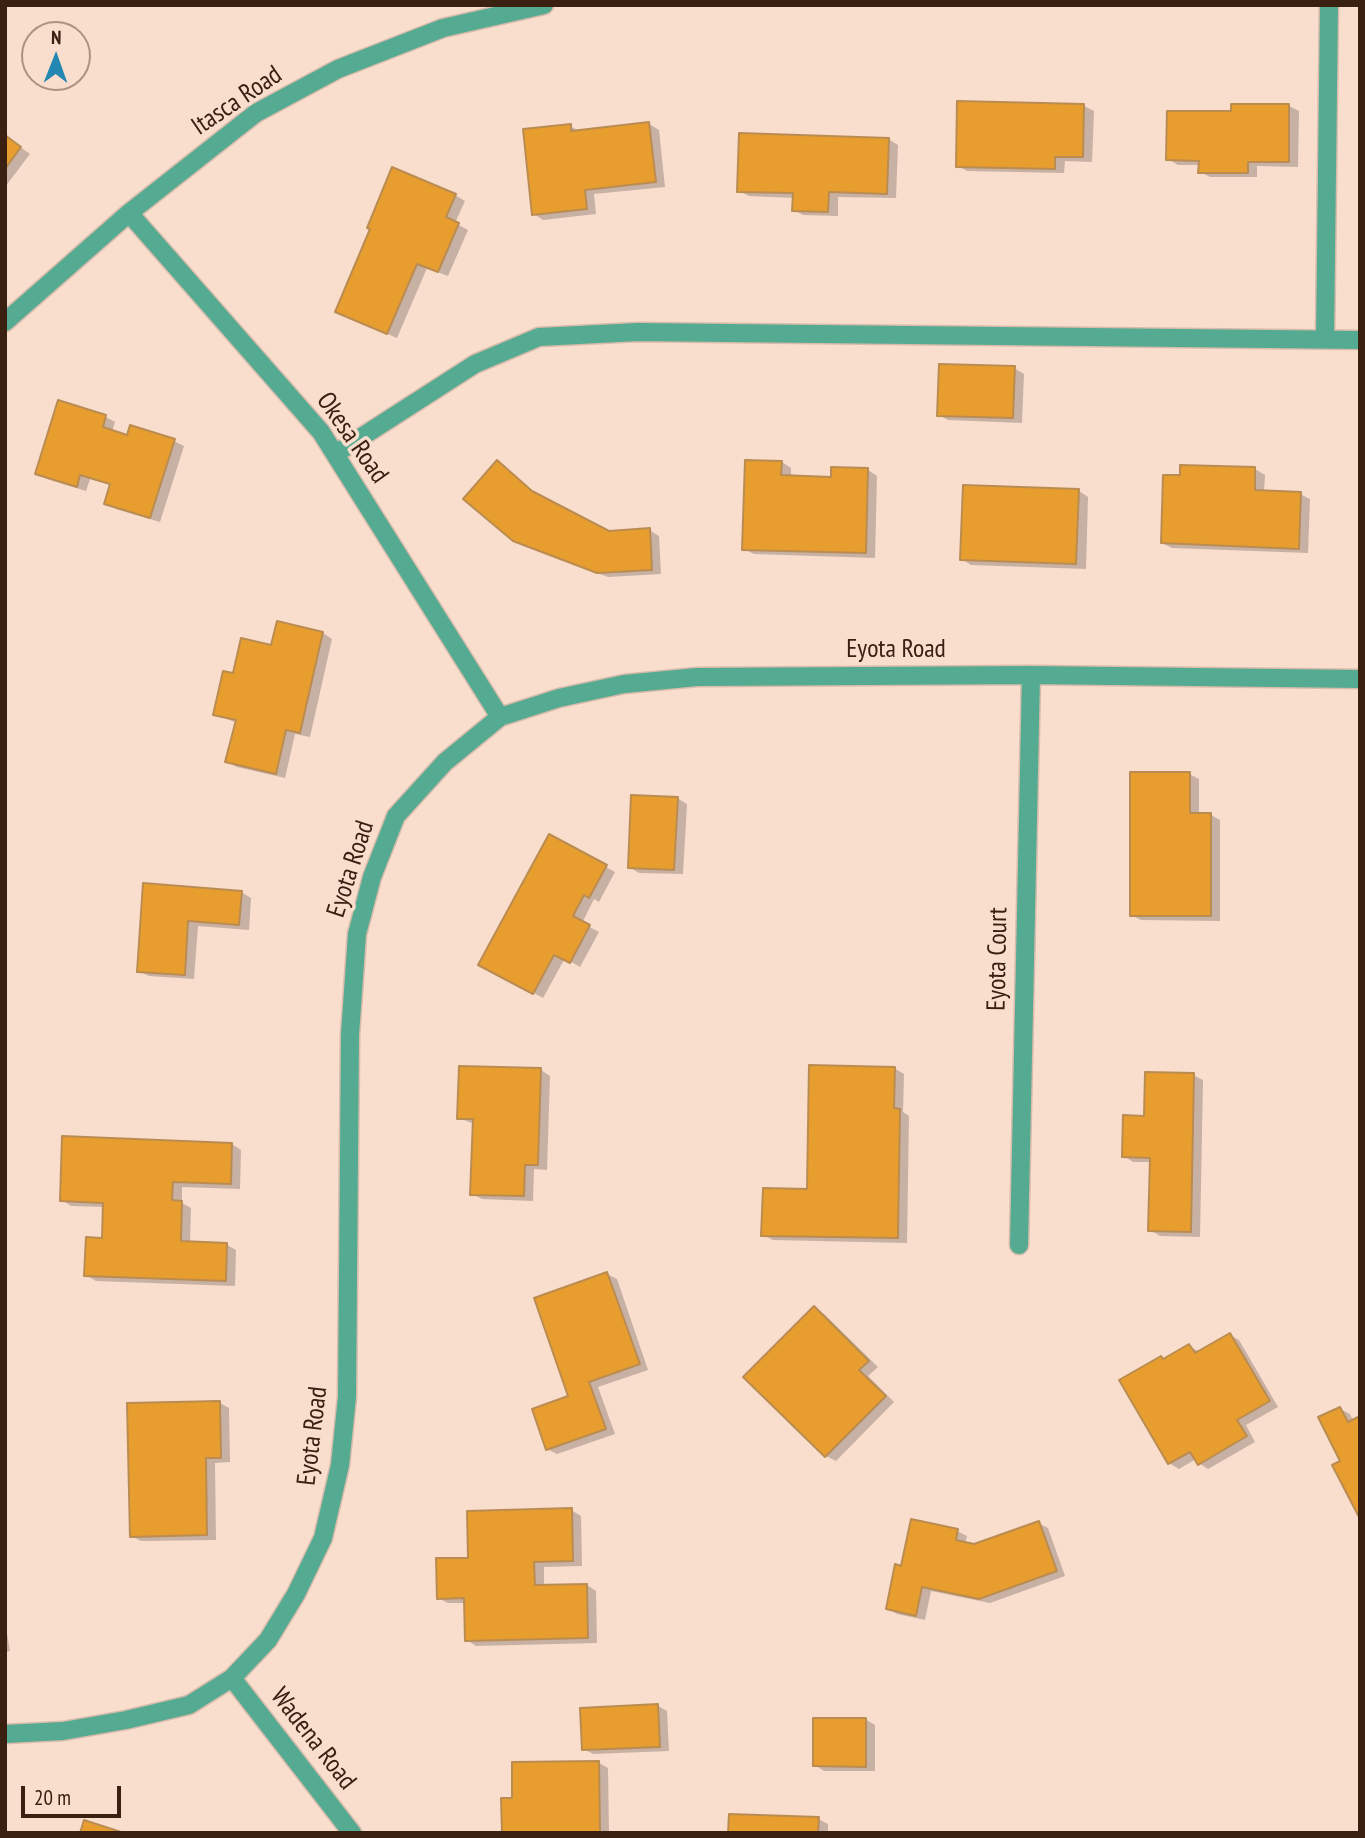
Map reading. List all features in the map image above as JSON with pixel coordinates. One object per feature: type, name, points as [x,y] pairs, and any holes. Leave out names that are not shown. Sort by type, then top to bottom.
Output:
[{"type":"street","name":"Itasca Road","points":[[5,322],[129,214],[256,113],[338,69],[443,27],[544,5]]},
{"type":"street","points":[[1325,340],[1329,5]]},
{"type":"street","name":"Okesa Road","points":[[129,214],[321,432],[500,717]]},
{"type":"street","points":[[335,454],[475,364],[539,337],[652,332],[1360,340]]},
{"type":"street","name":"Eyota Road","points":[[5,1734],[63,1731],[189,1705],[232,1678],[268,1640],[296,1594],[323,1538],[340,1465],[347,1397],[350,1035],[357,934],[372,877],[396,816],[445,762],[500,717],[572,695],[624,684],[697,677],[1031,675],[1360,679]]},
{"type":"street","name":"Eyota Court","points":[[1018,1245],[1031,675]]},
{"type":"street","name":"Wadena Road","points":[[232,1678],[352,1833]]},
{"type":"building","points":[[957,101],[1084,104],[1083,157],[1055,157],[1055,169],[956,167]]},
{"type":"building","points":[[1231,104],[1289,104],[1289,162],[1248,162],[1248,173],[1198,173],[1199,161],[1166,160],[1167,111],[1231,111]]},
{"type":"building","points":[[649,122],[656,182],[585,190],[587,209],[532,215],[523,129],[571,124],[571,131]]},
{"type":"building","points":[[739,133],[889,138],[887,194],[829,192],[828,212],[792,211],[793,193],[737,192]]},
{"type":"building","points":[[5,135],[21,147],[5,169]]},
{"type":"building","points":[[392,167],[456,194],[446,217],[459,223],[438,272],[417,264],[387,334],[335,312],[370,229],[367,228]]},
{"type":"building","points":[[939,364],[1015,366],[1013,418],[937,416]]},
{"type":"building","points":[[58,400],[106,415],[103,427],[127,435],[130,425],[175,439],[150,518],[104,504],[110,484],[80,475],[77,487],[35,474]]},
{"type":"building","points":[[497,460],[532,491],[609,531],[650,528],[652,570],[597,573],[513,541],[463,499]]},
{"type":"building","points":[[745,460],[782,461],[781,475],[831,477],[831,467],[868,468],[866,553],[742,550]]},
{"type":"building","points":[[1180,465],[1255,467],[1255,490],[1301,492],[1299,549],[1161,543],[1163,475],[1180,475]]},
{"type":"building","points":[[963,485],[1079,489],[1076,564],[960,560]]},
{"type":"building","points":[[277,621],[323,632],[300,733],[286,730],[276,774],[225,762],[236,720],[213,715],[223,671],[233,673],[241,638],[271,645]]},
{"type":"building","points":[[1130,772],[1190,772],[1190,813],[1211,813],[1211,916],[1130,916]]},
{"type":"building","points":[[631,795],[678,797],[674,870],[628,868]]},
{"type":"building","points":[[549,834],[607,865],[589,898],[584,895],[573,916],[590,925],[570,963],[554,955],[533,994],[478,965]]},
{"type":"building","points":[[143,883],[242,891],[239,925],[188,921],[185,975],[137,972]]},
{"type":"building","points":[[809,1065],[895,1067],[894,1108],[900,1109],[898,1238],[761,1236],[763,1188],[807,1189]]},
{"type":"building","points":[[459,1066],[541,1068],[538,1165],[525,1165],[524,1196],[470,1195],[473,1119],[457,1119]]},
{"type":"building","points":[[1145,1072],[1194,1073],[1191,1232],[1148,1231],[1150,1158],[1122,1157],[1123,1115],[1144,1116]]},
{"type":"building","points":[[62,1136],[232,1143],[231,1184],[173,1182],[172,1200],[182,1201],[181,1241],[227,1243],[226,1281],[84,1276],[86,1237],[102,1238],[103,1203],[60,1201]]},
{"type":"building","points":[[607,1272],[640,1364],[589,1382],[606,1429],[546,1450],[532,1409],[568,1396],[534,1298]]},
{"type":"building","points":[[814,1306],[869,1361],[859,1370],[886,1396],[825,1457],[743,1377]]},
{"type":"building","points":[[1230,1333],[1270,1401],[1237,1420],[1247,1436],[1198,1465],[1190,1452],[1168,1464],[1119,1380],[1161,1356],[1163,1359],[1189,1344],[1195,1353]]},
{"type":"building","points":[[220,1401],[221,1458],[206,1458],[207,1535],[130,1537],[127,1403]]},
{"type":"building","points":[[1340,1407],[1348,1422],[1360,1416],[1360,1519],[1332,1465],[1340,1461],[1318,1417]]},
{"type":"building","points":[[572,1508],[573,1561],[534,1562],[535,1585],[587,1584],[588,1638],[465,1641],[464,1598],[437,1599],[436,1558],[468,1558],[467,1511]]},
{"type":"building","points":[[911,1519],[958,1529],[956,1540],[974,1544],[1039,1521],[1057,1571],[979,1599],[922,1587],[916,1616],[886,1609],[895,1564],[901,1566]]},
{"type":"building","points":[[658,1704],[660,1747],[582,1750],[580,1708]]},
{"type":"building","points":[[813,1718],[866,1718],[866,1767],[813,1766]]},
{"type":"building","points":[[599,1761],[600,1833],[502,1833],[501,1798],[512,1798],[512,1762]]},
{"type":"building","points":[[729,1814],[819,1817],[818,1833],[728,1833]]},
{"type":"building","points":[[84,1820],[124,1833],[80,1833]]}]
